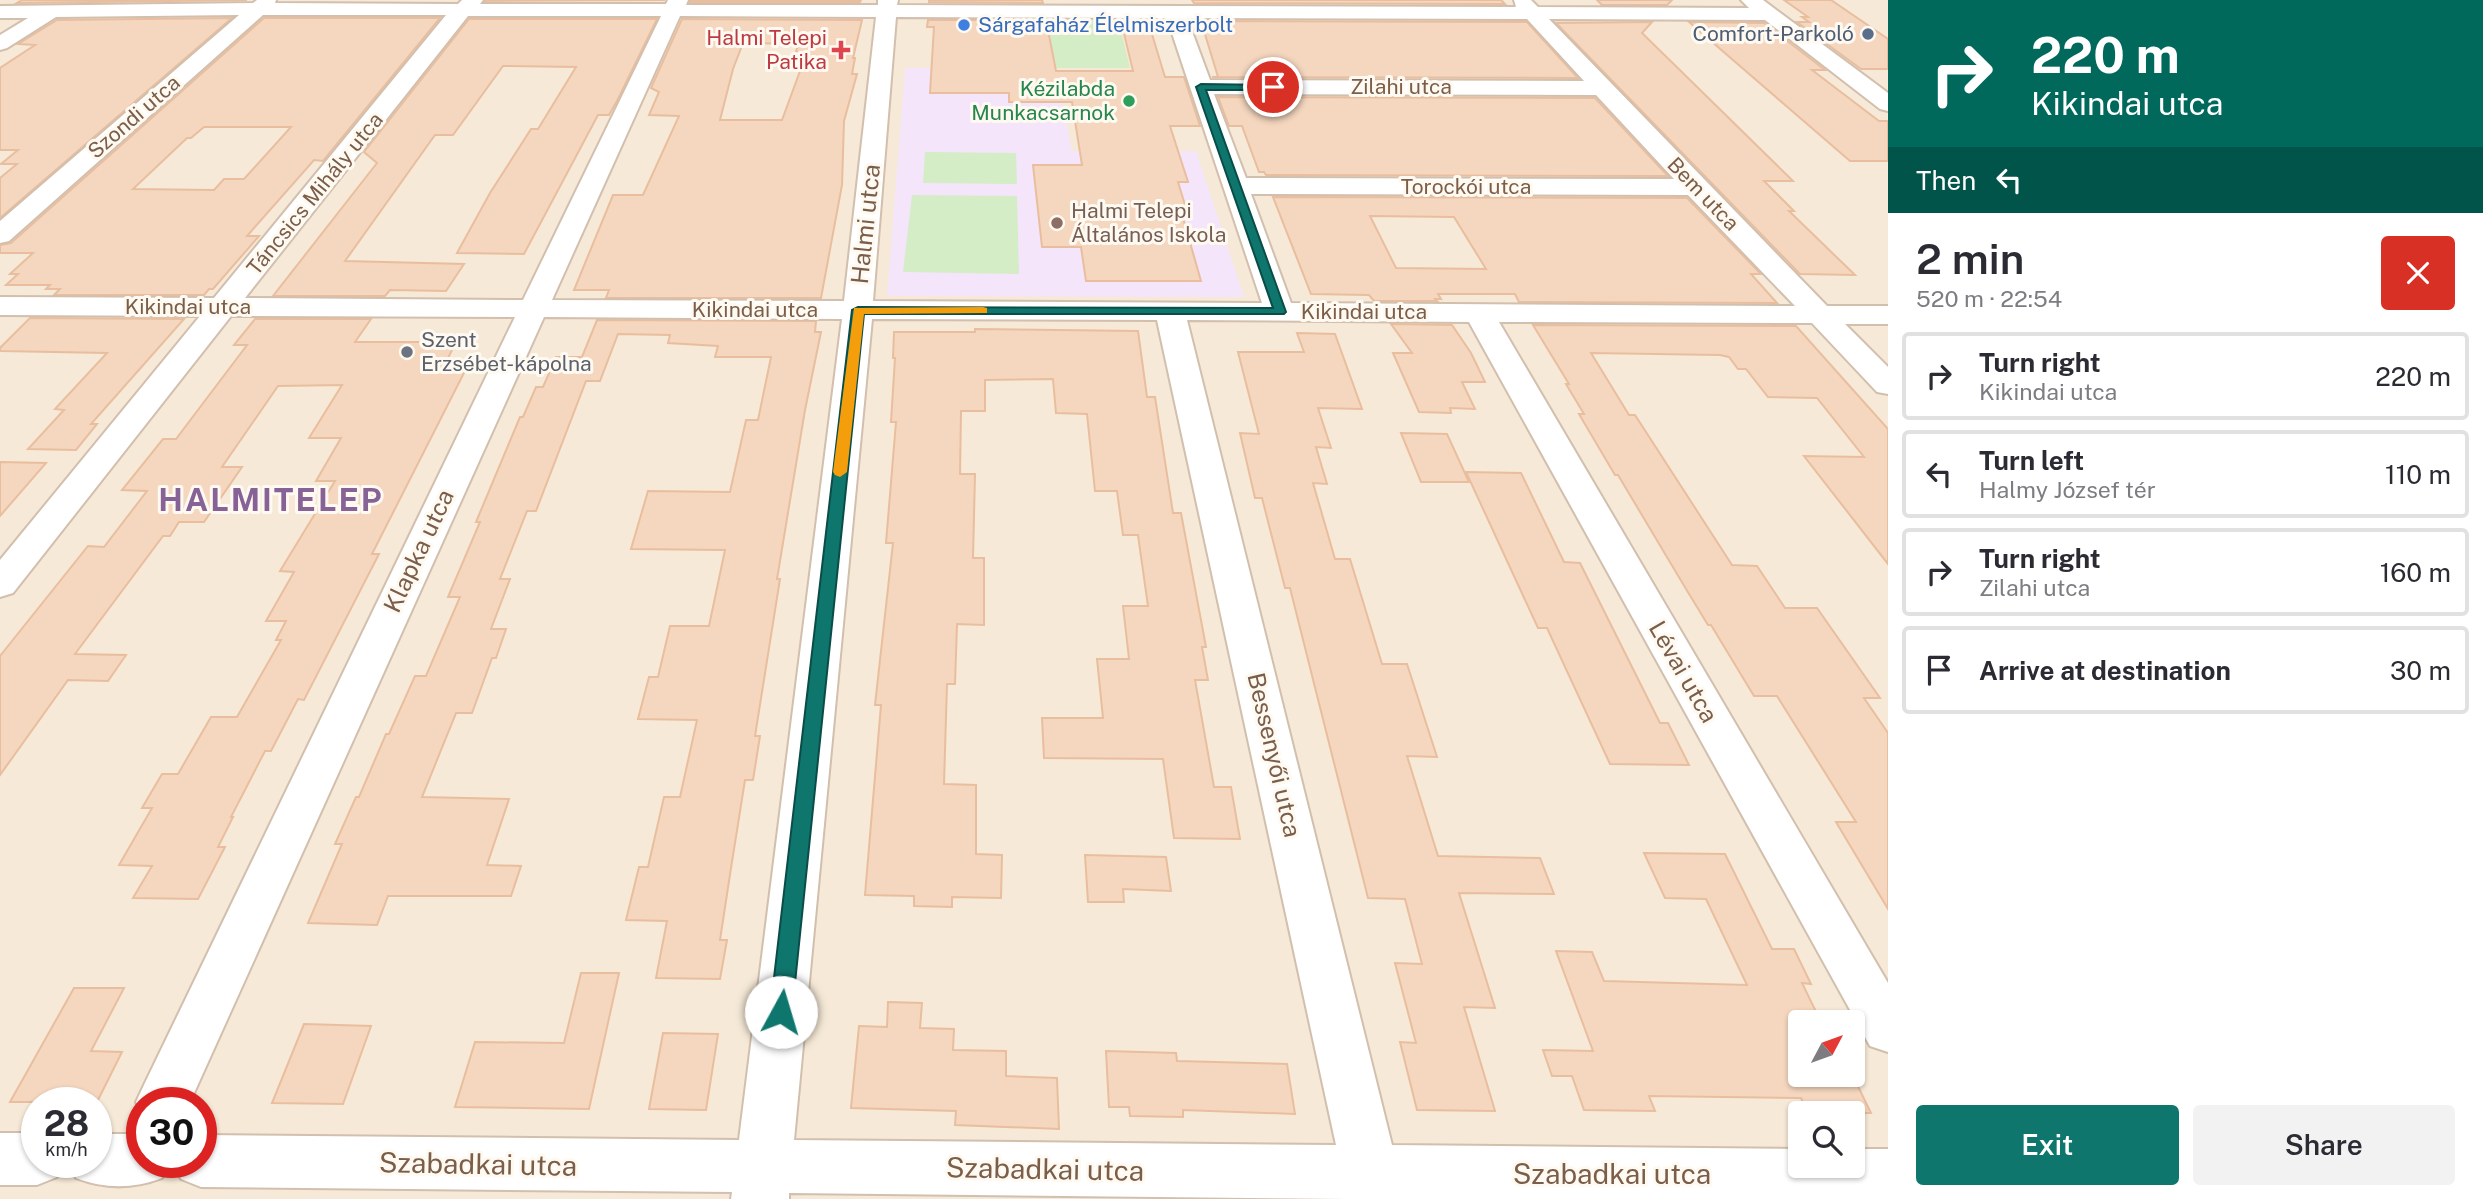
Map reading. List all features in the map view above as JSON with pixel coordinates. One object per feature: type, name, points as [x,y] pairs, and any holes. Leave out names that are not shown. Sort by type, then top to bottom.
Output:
[{"type":"street","points":[[1751,0],[1888,104]]},
{"type":"street","name":"Szondi utca","points":[[0,234],[263,5]]},
{"type":"street","name":"Táncsics Mihály utca","points":[[0,585],[467,5]]},
{"type":"street","points":[[0,12],[60,6],[675,5],[1097,6],[1175,13],[1301,6],[1527,7],[1769,14]]},
{"type":"street","name":"Klapka utca","points":[[170,1087],[675,5]]},
{"type":"street","points":[[0,44],[60,6]]},
{"type":"street","name":"Halmi utca","points":[[762,1183],[858,310],[887,6]]},
{"type":"street","name":"Bem utca","points":[[1527,7],[1695,187],[1888,385]]},
{"type":"street","points":[[1175,13],[1280,312]]},
{"type":"street","name":"Zilahi utca","points":[[1201,87],[1602,88]]},
{"type":"street","name":"Torockói utca","points":[[1236,186],[1695,187]]},
{"type":"street","name":"Kikindai utca","points":[[0,306],[1888,315]]},
{"type":"street","name":"Bessenyői utca","points":[[1170,311],[1374,1186]]},
{"type":"street","name":"Lévai utca","points":[[1479,313],[1888,1031]]},
{"type":"street","points":[[0,1159],[21,1159]]},
{"type":"street","name":"Szabadkai utca","points":[[217,1162],[762,1183],[1374,1186],[1888,1176]]},
{"type":"shaded area","points":[[0,0],[1888,0],[1888,1199],[0,1199]]},
{"type":"shaded area","name":"Halmi Telepi Általános Iskola","points":[[905,68],[1055,68],[1072,151],[1196,151],[1244,297],[887,296]]},
{"type":"green space","points":[[1046,19],[1118,19],[1130,68],[1055,68]]},
{"type":"green space","points":[[925,152],[1016,153],[1017,184],[923,183]]},
{"type":"green space","points":[[912,195],[1017,196],[1019,274],[903,272]]},
{"type":"building","points":[[22,0],[247,0],[17,3]]},
{"type":"building","points":[[486,0],[665,0],[485,1]]},
{"type":"building","points":[[690,0],[861,0],[690,2]]},
{"type":"building","points":[[1042,0],[1043,3],[929,2]]},
{"type":"building","points":[[1192,0],[1501,0],[1505,4],[1194,3]]},
{"type":"building","points":[[1597,0],[1672,0],[1667,5],[1602,5]]},
{"type":"building","points":[[1784,0],[1831,0],[1888,39],[1888,69],[1861,69],[1797,22],[1809,22],[1802,17],[1808,17]]},
{"type":"building","points":[[232,18],[0,218],[0,178],[17,164],[1,164],[18,150],[0,150],[0,68],[35,45],[18,44],[57,20]]},
{"type":"building","points":[[264,18],[440,18],[323,161],[314,160],[247,236],[259,236],[213,289],[209,289],[204,295],[54,295],[60,289],[46,289],[50,285],[6,285],[18,274],[10,274],[33,253],[0,253],[0,245],[11,243]],"holes":[[[204,127],[291,127],[244,179],[224,179],[214,190],[133,189],[187,138],[191,138]]]},
{"type":"building","points":[[469,19],[657,19],[609,115],[598,115],[524,254],[457,253],[490,193],[531,129],[538,129],[576,67],[503,66],[453,135],[435,135],[345,261],[464,264],[446,291],[390,290],[385,296],[273,296],[377,163],[364,152]]},
{"type":"building","points":[[682,19],[862,20],[853,58],[852,74],[857,74],[844,121],[842,185],[821,298],[606,298],[609,290],[574,290],[613,195],[643,195],[679,116],[649,115],[659,92],[651,88]],"holes":[[[743,43],[798,44],[796,52],[807,52],[782,120],[720,120],[733,69]]]},
{"type":"building","points":[[928,20],[1046,20],[1056,71],[1133,71],[1121,21],[1148,21],[1165,77],[1184,77],[1200,126],[1170,126],[1188,182],[1178,182],[1189,218],[1183,218],[1201,281],[1086,281],[1081,247],[1042,247],[1033,165],[1082,165],[1072,102],[1009,102],[1009,93],[930,93],[934,27],[927,27]]},
{"type":"building","points":[[1201,21],[1527,22],[1578,78],[1212,77],[1218,77]]},
{"type":"building","points":[[1652,22],[1642,33],[1793,181],[1764,181],[1794,211],[1789,211],[1855,275],[1800,274],[1556,23]]},
{"type":"building","points":[[1689,22],[1764,23],[1825,70],[1812,70],[1879,121],[1888,121],[1888,161],[1850,161]]},
{"type":"building","points":[[1218,97],[1595,98],[1668,176],[1266,175],[1259,172],[1242,126],[1229,126]]},
{"type":"building","points":[[1273,197],[1687,198],[1761,274],[1751,274],[1777,303],[1519,302],[1515,294],[1438,294],[1441,299],[1435,299],[1437,301],[1374,301],[1369,295],[1311,294]],"holes":[[[1370,216],[1454,217],[1486,269],[1396,268]]]},
{"type":"building","points":[[30,318],[184,319],[91,424],[97,424],[76,450],[28,449],[64,410],[55,409],[107,353],[0,351]]},
{"type":"building","points":[[255,319],[371,319],[355,342],[456,342],[444,366],[467,367],[372,554],[379,554],[304,700],[298,699],[271,751],[265,751],[231,817],[218,847],[225,847],[198,899],[133,898],[152,866],[119,865],[152,808],[142,808],[162,774],[178,774],[211,717],[237,717],[281,640],[276,640],[286,621],[266,621],[294,572],[280,571],[335,481],[316,481],[341,438],[309,438],[342,385],[278,386],[222,467],[242,467],[204,522],[179,522],[170,536],[163,536],[75,654],[126,655],[108,681],[68,680],[0,775],[0,656],[88,546],[104,547],[147,491],[122,490],[163,439],[176,439],[247,345],[234,345]]},
{"type":"building","points":[[597,320],[816,321],[815,332],[821,332],[777,579],[780,579],[755,736],[760,736],[753,780],[745,780],[731,868],[720,940],[727,940],[720,979],[656,978],[667,921],[626,920],[639,867],[648,867],[664,797],[680,797],[697,720],[638,719],[649,677],[658,677],[670,626],[709,626],[725,550],[631,549],[648,491],[730,492],[746,420],[758,420],[771,357],[715,357],[718,346],[668,343],[670,335],[618,334],[600,381],[586,381],[536,511],[527,511],[500,579],[510,579],[491,629],[506,629],[496,658],[492,658],[472,713],[456,713],[422,797],[509,799],[487,865],[521,866],[511,896],[388,896],[377,925],[308,923],[342,844],[335,844],[356,797],[359,797],[415,676],[426,676],[460,597],[448,597],[520,417],[523,417],[536,387],[543,387],[556,357],[582,357]]},
{"type":"building","points":[[1391,324],[1452,325],[1471,353],[1485,382],[1462,382],[1475,409],[1450,408],[1451,413],[1419,412],[1393,353],[1412,353]]},
{"type":"building","points":[[1533,325],[1796,326],[1888,429],[1888,564],[1804,456],[1864,457],[1817,398],[1768,397],[1746,369],[1738,369],[1729,357],[1720,355],[1591,353],[1629,415],[1635,415],[1732,565],[1757,566],[1785,608],[1817,608],[1880,698],[1864,698],[1888,733],[1888,909],[1836,822],[1856,822],[1777,696],[1754,696],[1618,475],[1615,475],[1579,414],[1584,414],[1566,384],[1569,384]]},
{"type":"building","points":[[975,329],[1138,331],[1147,397],[1155,397],[1173,513],[1181,513],[1206,647],[1202,647],[1208,680],[1195,680],[1214,787],[1231,787],[1240,839],[1174,838],[1163,759],[1044,758],[1042,718],[1103,718],[1097,659],[1129,659],[1123,606],[1148,606],[1138,535],[1123,535],[1117,491],[1095,491],[1087,414],[1056,413],[1053,379],[985,380],[985,411],[961,411],[960,474],[975,474],[973,558],[984,558],[984,625],[957,624],[955,684],[947,684],[944,784],[976,785],[976,854],[1002,855],[1001,898],[952,897],[952,907],[914,906],[914,896],[865,895],[881,705],[875,705],[893,543],[886,543],[896,422],[891,422],[894,332],[975,332]]},
{"type":"building","points":[[1297,333],[1335,334],[1362,409],[1318,408],[1331,448],[1316,447],[1327,484],[1313,483],[1335,559],[1350,559],[1382,664],[1407,664],[1437,757],[1407,756],[1438,856],[1540,858],[1554,894],[1459,893],[1495,1008],[1464,1007],[1495,1111],[1417,1110],[1400,1042],[1416,1043],[1395,963],[1422,964],[1405,899],[1368,898],[1290,588],[1285,588],[1262,498],[1255,498],[1240,433],[1259,434],[1238,352],[1304,352]]},
{"type":"building","points":[[1401,433],[1447,434],[1469,482],[1421,482]]},
{"type":"building","points":[[0,462],[46,463],[0,516]]},
{"type":"building","points":[[1466,472],[1521,473],[1564,562],[1580,563],[1660,723],[1668,723],[1689,765],[1610,764],[1547,628],[1538,628]]},
{"type":"building","points":[[1644,853],[1725,854],[1772,949],[1794,949],[1811,984],[1802,983],[1815,1010],[1788,1010],[1788,1087],[1858,1087],[1871,1113],[1865,1113],[1865,1101],[1649,1096],[1655,1111],[1584,1110],[1572,1076],[1552,1076],[1543,1050],[1593,1051],[1556,951],[1592,952],[1604,981],[1747,985],[1706,899],[1665,898]]},
{"type":"building","points":[[1085,855],[1166,857],[1171,891],[1123,889],[1124,902],[1088,902]]},
{"type":"building","points":[[581,973],[619,973],[589,1109],[455,1107],[475,1042],[564,1043]]},
{"type":"building","points":[[74,988],[124,988],[91,1051],[122,1052],[104,1087],[21,1087],[21,1102],[10,1102]]},
{"type":"building","points":[[888,1002],[922,1003],[920,1028],[954,1029],[953,1050],[1006,1051],[1006,1076],[1057,1078],[1059,1129],[955,1125],[956,1111],[851,1108],[859,1026],[887,1027]]},
{"type":"building","points":[[304,1024],[371,1026],[343,1104],[272,1103]]},
{"type":"building","points":[[663,1033],[718,1034],[706,1110],[649,1109]]},
{"type":"building","points":[[1106,1051],[1176,1053],[1177,1061],[1287,1064],[1295,1114],[1183,1110],[1183,1117],[1130,1116],[1129,1107],[1109,1107]]},
{"type":"slow traffic","points":[[840,472],[858,310],[983,311]]},
{"type":"place","name":"Sárgafaház Élelmiszerbolt","points":[[964,25]]},
{"type":"place","name":"Comfort-Parkoló","points":[[1868,34]]},
{"type":"place","name":"Halmi Telepi Patika","points":[[841,50]]},
{"type":"place","name":"Kézilabda Munkacsarnok","points":[[1129,101]]},
{"type":"place","name":"Halmi Telepi Általános Iskola","points":[[1057,223]]},
{"type":"place","name":"Szent Erzsébet-kápolna","points":[[407,352]]},
{"type":"district","name":"HALMITELEP","points":[[271,500]]},
{"type":"route","points":[[781,1012],[858,310],[1280,312],[1201,87],[1273,87]]}]
